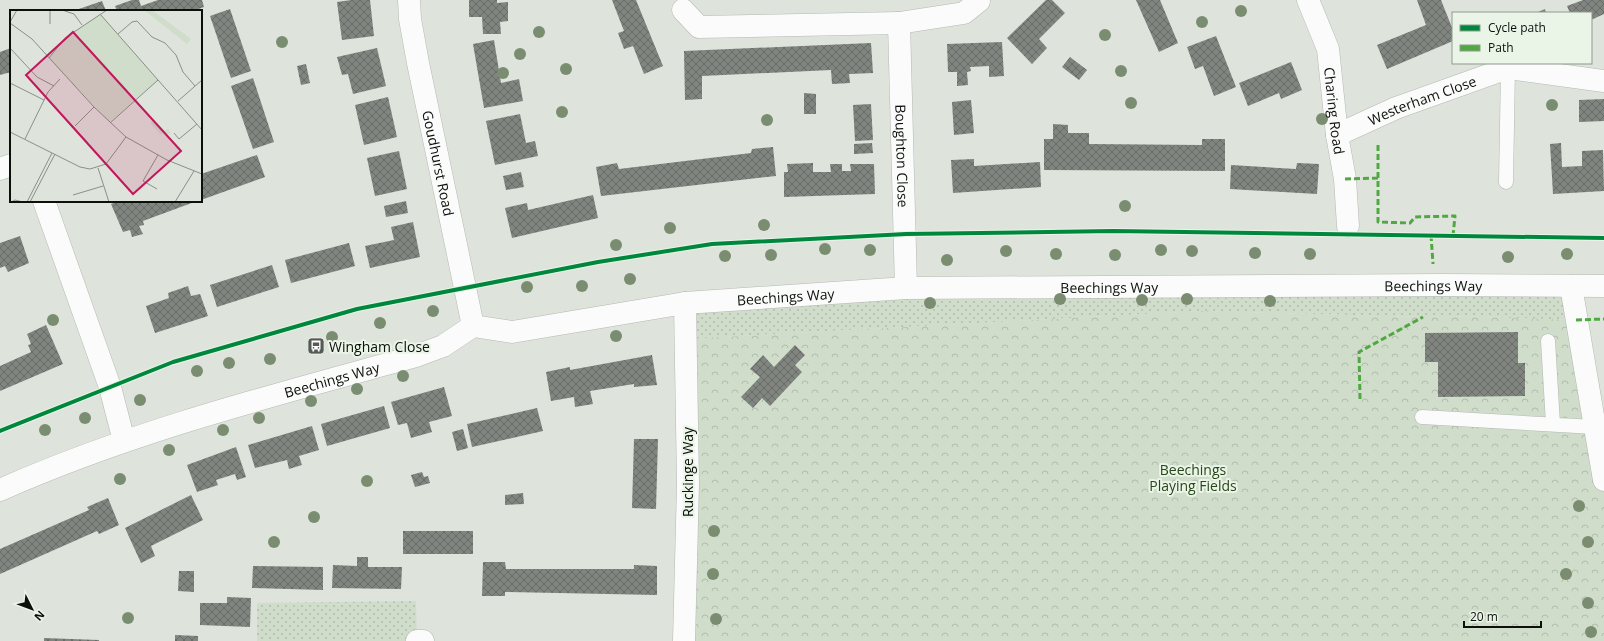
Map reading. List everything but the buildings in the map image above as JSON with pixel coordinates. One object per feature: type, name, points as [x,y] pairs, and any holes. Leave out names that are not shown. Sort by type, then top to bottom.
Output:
[{"type":"street","name":"Goudhurst Road","points":[[409,0],[410,19],[418,63],[473,326]]},
{"type":"street","name":"Charing Road","points":[[1308,0],[1328,49],[1336,134],[1345,179],[1348,226]]},
{"type":"street","points":[[683,10],[699,27],[899,22],[964,13],[979,1]]},
{"type":"street","name":"Boughton Close","points":[[899,22],[906,288]]},
{"type":"street","name":"Westerham Close","points":[[1336,134],[1396,108],[1508,68],[1563,69],[1604,81]]},
{"type":"street","points":[[0,169],[10,165]]},
{"type":"street","points":[[44,202],[110,387],[124,441]]},
{"type":"street","name":"Beechings Way","points":[[0,490],[124,441],[241,404],[416,356],[443,346],[473,326],[512,332],[685,303],[906,288],[1434,285],[1604,286]]},
{"type":"street","points":[[1571,286],[1604,480]]},
{"type":"street","name":"Ruckinge Way","points":[[684,641],[688,484],[685,303]]},
{"type":"street","points":[[417,641],[423,641]]},
{"type":"lane","points":[[1506,182],[1508,68]]},
{"type":"lane","points":[[1548,341],[1553,424]]},
{"type":"lane","points":[[1422,417],[1594,427]]},
{"type":"green space","points":[[1571,286],[1576,320],[1201,311],[686,339],[685,303]]},
{"type":"green space","name":"Beechings Playing Fields","points":[[1201,311],[1576,320],[1604,480],[1604,641],[684,641],[686,339]]},
{"type":"green space","points":[[416,601],[417,641],[257,641],[257,603]]},
{"type":"marked path","points":[[1378,145],[1378,222],[1410,223],[1415,217],[1455,216],[1453,236]]},
{"type":"marked path","points":[[1345,179],[1378,178]]},
{"type":"marked path","points":[[1431,235],[1433,264]]},
{"type":"marked path","points":[[1360,399],[1359,352],[1423,317]]},
{"type":"marked path","points":[[1576,320],[1604,319]]},
{"type":"cycle path","points":[[0,431],[173,362],[357,309],[598,262],[712,244],[906,234],[1113,231],[1604,238]]},
{"type":"place","name":"Wingham Close","points":[[316,346]]}]
